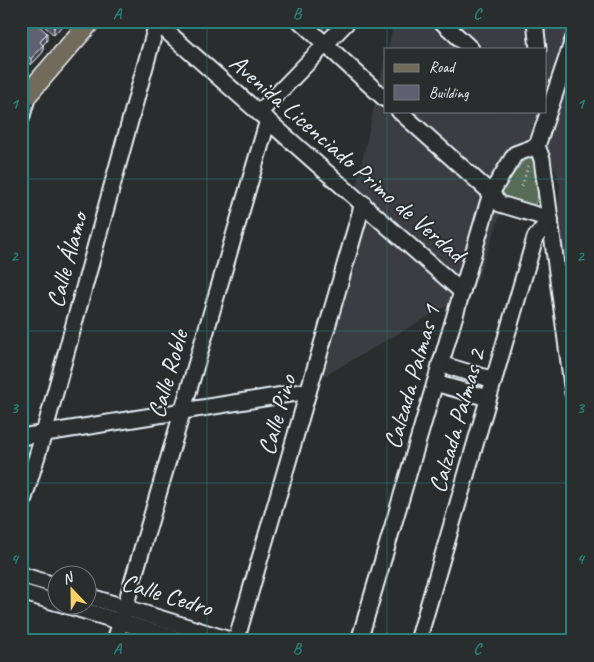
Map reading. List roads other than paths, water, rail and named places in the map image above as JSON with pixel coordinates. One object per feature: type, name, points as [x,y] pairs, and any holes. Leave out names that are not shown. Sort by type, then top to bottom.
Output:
[{"type":"main road","points":[[24,99],[91,21]]},
{"type":"street","points":[[300,21],[325,46],[384,98]]},
{"type":"street","points":[[263,117],[348,21]]},
{"type":"street","points":[[441,21],[470,48]]},
{"type":"street","points":[[535,21],[538,48]]},
{"type":"street","name":"Avenida Licenciado Primo de Verdad","points":[[156,22],[462,292]]},
{"type":"street","name":"Calle Álamo","points":[[21,508],[44,433],[156,22]]},
{"type":"street","points":[[546,111],[573,40]]},
{"type":"street","points":[[21,119],[24,99]]},
{"type":"street","points":[[400,112],[491,193],[500,204],[550,219]]},
{"type":"street","points":[[546,112],[534,153],[542,158],[573,393]]},
{"type":"street","name":"Calle Roble","points":[[115,641],[182,411],[263,117]]},
{"type":"street","name":"Calzada Palmas 1","points":[[359,641],[491,193],[515,154],[534,153]]},
{"type":"street","name":"Calle Pino","points":[[234,641],[363,203]]},
{"type":"street","name":"Calzada Palmas 2","points":[[418,641],[535,238],[550,219]]},
{"type":"street","points":[[440,364],[494,380]]},
{"type":"street","points":[[435,383],[488,398]]},
{"type":"street","points":[[21,437],[308,391]]},
{"type":"street","points":[[21,575],[48,583]]},
{"type":"street","points":[[21,592],[48,600]]},
{"type":"street","name":"Calle Cedro","points":[[98,599],[234,641]]},
{"type":"street","name":"Calle Cedro","points":[[95,614],[183,641]]}]
